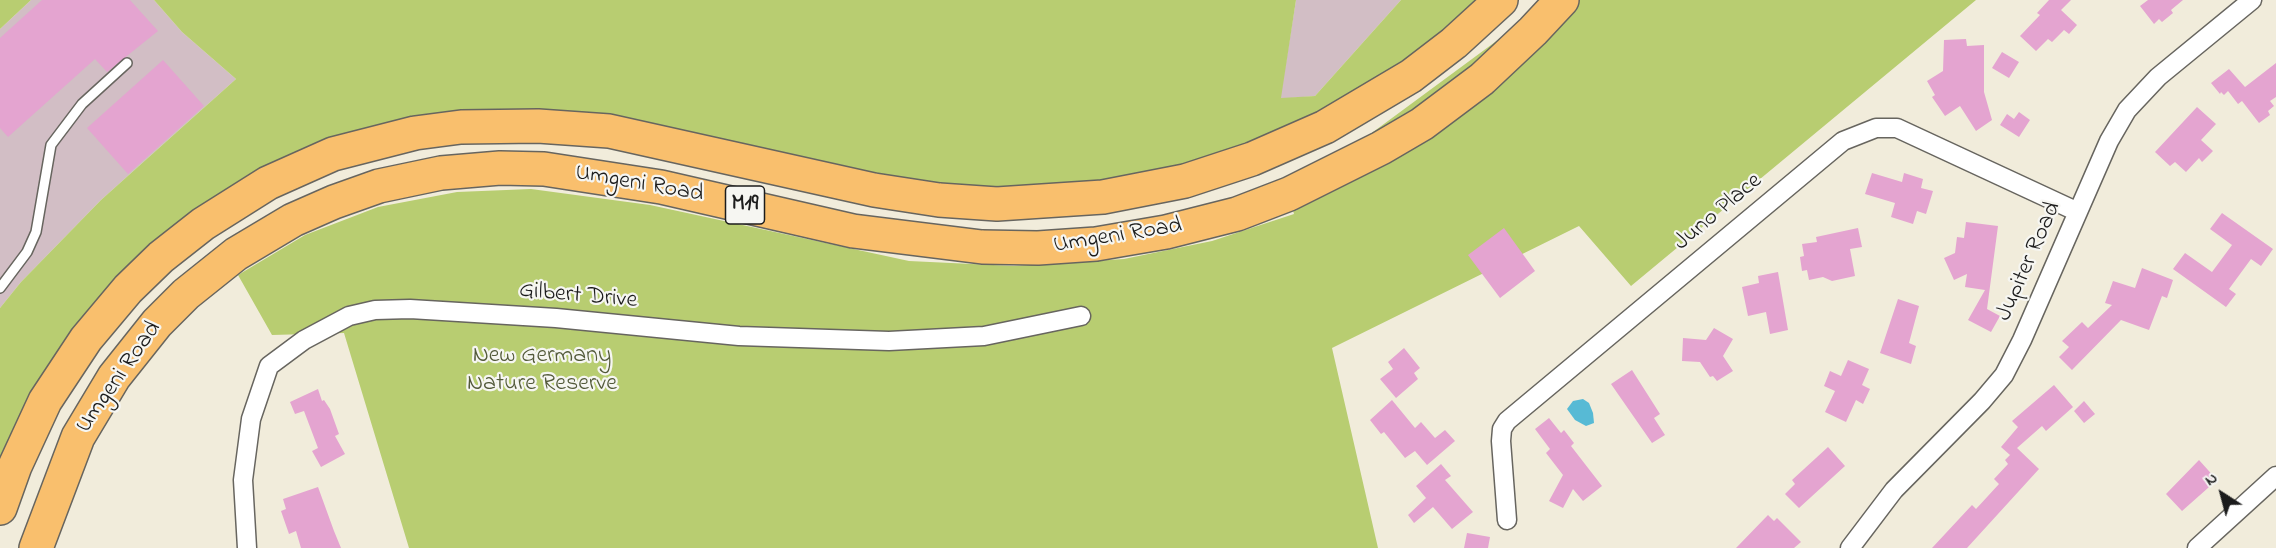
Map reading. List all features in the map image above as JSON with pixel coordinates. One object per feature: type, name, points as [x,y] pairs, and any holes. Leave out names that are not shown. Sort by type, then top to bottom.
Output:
[{"type":"highway","name":"Umgeni Road","points":[[0,508],[15,466],[45,401],[86,339],[128,289],[161,256],[203,224],[268,183],[333,154],[416,133],[471,126],[538,126],[609,131],[874,190],[939,200],[997,204],[1103,197],[1185,181],[1262,155],[1325,127],[1411,76],[1454,43],[1501,0]]},
{"type":"highway","name":"Umgeni Road","points":[[36,548],[78,436],[114,377],[157,323],[186,294],[245,247],[292,220],[334,202],[380,186],[441,173],[500,168],[533,169],[588,174],[661,187],[853,231],[982,247],[1061,246],[1166,232],[1237,214],[1289,194],[1381,148],[1422,124],[1482,79],[1562,0]]},
{"type":"street","name":"Jupiter Road","points":[[1850,548],[1894,490],[1982,401],[2004,375],[2022,340],[2109,141],[2127,110],[2158,77],[2252,0]]},
{"type":"street","name":"Juno Place","points":[[1507,520],[1501,441],[1502,429],[1507,422],[1843,141],[1876,128],[1897,128],[2078,212]]},
{"type":"street","name":"Gilbert Drive","points":[[247,548],[243,480],[251,419],[269,366],[304,340],[349,316],[375,310],[410,309],[556,318],[739,336],[889,341],[984,336],[1081,316]]},
{"type":"street","points":[[2197,548],[2276,476]]},
{"type":"lane","points":[[0,288],[27,252],[36,232],[51,145],[82,104],[127,63]]},
{"type":"shaded area","points":[[31,0],[154,0],[182,32],[236,79],[101,200],[21,282],[0,308],[0,29]]},
{"type":"shaded area","points":[[1296,0],[1401,0],[1315,96],[1280,99]]},
{"type":"green space","points":[[0,0],[31,0],[0,29]]},
{"type":"green space","points":[[154,0],[1296,0],[1281,98],[1315,96],[1401,0],[1498,0],[1282,145],[996,203],[606,128],[334,152],[125,289],[0,503],[0,308],[21,282],[101,200],[236,79],[182,32]]},
{"type":"green space","name":"New Germany Nature Reserve","points":[[1552,0],[1976,0],[1631,286],[1579,226],[1332,348],[1378,548],[409,548],[344,333],[272,335],[238,275],[305,235],[378,207],[457,192],[531,189],[650,205],[909,261],[1014,266],[1124,259],[1212,241],[1294,214],[1289,194]]},
{"type":"water","points":[[1583,399],[1589,403],[1593,413],[1594,423],[1586,426],[1575,420],[1567,409],[1573,401]]},
{"type":"building","points":[[42,0],[130,0],[158,31],[107,72],[95,59],[8,137],[0,128],[0,38]]},
{"type":"building","points":[[2049,0],[2071,0],[2061,10],[2077,25],[2069,34],[2064,30],[2052,42],[2048,39],[2036,51],[2020,36],[2040,15],[2037,13]]},
{"type":"building","points":[[2148,0],[2183,0],[2171,10],[2173,13],[2162,22],[2159,19],[2154,24],[2140,6]]},
{"type":"building","points":[[1966,39],[1967,46],[1984,45],[1984,92],[1992,120],[1976,131],[1960,106],[1945,116],[1932,97],[1935,95],[1927,81],[1943,71],[1944,40]]},
{"type":"building","points":[[2002,52],[2019,62],[2009,78],[1992,68]]},
{"type":"building","points":[[163,60],[204,106],[128,174],[87,128]]},
{"type":"building","points":[[2276,63],[2276,97],[2270,101],[2274,106],[2268,111],[2270,115],[2259,123],[2242,101],[2238,104],[2228,91],[2224,95],[2221,92],[2220,94],[2211,83],[2229,69],[2245,87]]},
{"type":"building","points":[[2197,107],[2216,124],[2201,140],[2213,151],[2202,162],[2199,158],[2186,172],[2175,162],[2170,166],[2155,152]]},
{"type":"building","points":[[2019,112],[2030,120],[2019,137],[2000,125],[2007,114],[2014,119]]},
{"type":"building","points":[[1872,173],[1902,182],[1904,173],[1923,179],[1921,188],[1933,191],[1926,214],[1917,211],[1913,224],[1891,217],[1895,203],[1865,194]]},
{"type":"building","points":[[2222,213],[2273,249],[2261,266],[2251,259],[2229,289],[2236,294],[2226,307],[2173,269],[2185,253],[2212,272],[2232,245],[2210,229]]},
{"type":"building","points":[[1966,222],[1998,226],[1987,309],[2000,316],[1991,332],[1968,320],[1985,290],[1965,287],[1967,274],[1954,280],[1944,258],[1955,253],[1957,237],[1964,238]]},
{"type":"building","points":[[1504,228],[1535,271],[1500,298],[1468,255]]},
{"type":"building","points":[[1858,228],[1862,247],[1850,249],[1855,276],[1832,281],[1823,277],[1809,280],[1807,270],[1802,271],[1800,257],[1804,256],[1802,244],[1817,242],[1816,237]]},
{"type":"building","points":[[2142,268],[2173,280],[2167,298],[2162,296],[2149,330],[2121,320],[2072,370],[2059,357],[2069,347],[2062,341],[2082,322],[2088,328],[2112,305],[2105,303],[2113,281],[2135,288]]},
{"type":"building","points":[[1778,272],[1788,330],[1770,334],[1766,312],[1748,316],[1742,287],[1759,283],[1758,276]]},
{"type":"building","points":[[1898,299],[1919,306],[1909,343],[1916,346],[1911,364],[1880,353]]},
{"type":"building","points":[[1714,328],[1733,339],[1723,356],[1733,371],[1717,381],[1713,376],[1710,377],[1700,362],[1682,361],[1683,338],[1706,340]]},
{"type":"building","points":[[1404,348],[1420,368],[1414,373],[1418,379],[1396,398],[1380,379],[1393,369],[1388,362]]},
{"type":"building","points":[[1848,360],[1869,369],[1862,385],[1870,389],[1863,404],[1856,400],[1846,422],[1825,412],[1835,391],[1824,386],[1830,371],[1841,376]]},
{"type":"building","points":[[1632,370],[1660,414],[1654,418],[1665,435],[1652,443],[1611,384]]},
{"type":"building","points":[[2054,385],[2073,407],[2046,431],[2042,426],[2017,448],[2039,469],[1967,548],[1932,548],[1972,505],[1976,509],[1999,484],[1994,479],[2008,464],[2005,460],[2010,455],[2001,447],[2018,427],[2012,421]]},
{"type":"building","points":[[318,389],[322,401],[324,400],[330,409],[339,434],[335,436],[345,454],[321,467],[312,451],[318,448],[304,411],[295,414],[290,402]]},
{"type":"building","points":[[1392,400],[1415,428],[1421,422],[1435,438],[1445,430],[1455,441],[1427,465],[1415,451],[1405,458],[1384,432],[1381,434],[1370,420]]},
{"type":"building","points":[[2084,401],[2095,414],[2084,423],[2074,411]]},
{"type":"building","points":[[1549,418],[1561,433],[1564,430],[1574,443],[1571,446],[1602,486],[1583,501],[1573,489],[1563,508],[1549,501],[1563,475],[1546,453],[1550,449],[1535,429]]},
{"type":"building","points":[[1828,447],[1845,466],[1799,508],[1785,494],[1795,484],[1792,480]]},
{"type":"building","points":[[2199,460],[2217,480],[2182,511],[2166,494]]},
{"type":"building","points":[[1441,464],[1451,476],[1445,480],[1473,512],[1452,529],[1433,507],[1414,523],[1408,515],[1426,498],[1416,486]]},
{"type":"building","points":[[318,487],[341,548],[301,548],[296,531],[289,534],[281,511],[286,509],[283,499]]},
{"type":"building","points":[[1768,515],[1774,521],[1777,518],[1801,542],[1794,548],[1736,548]]},
{"type":"building","points":[[1467,533],[1490,537],[1488,548],[1464,548]]}]
